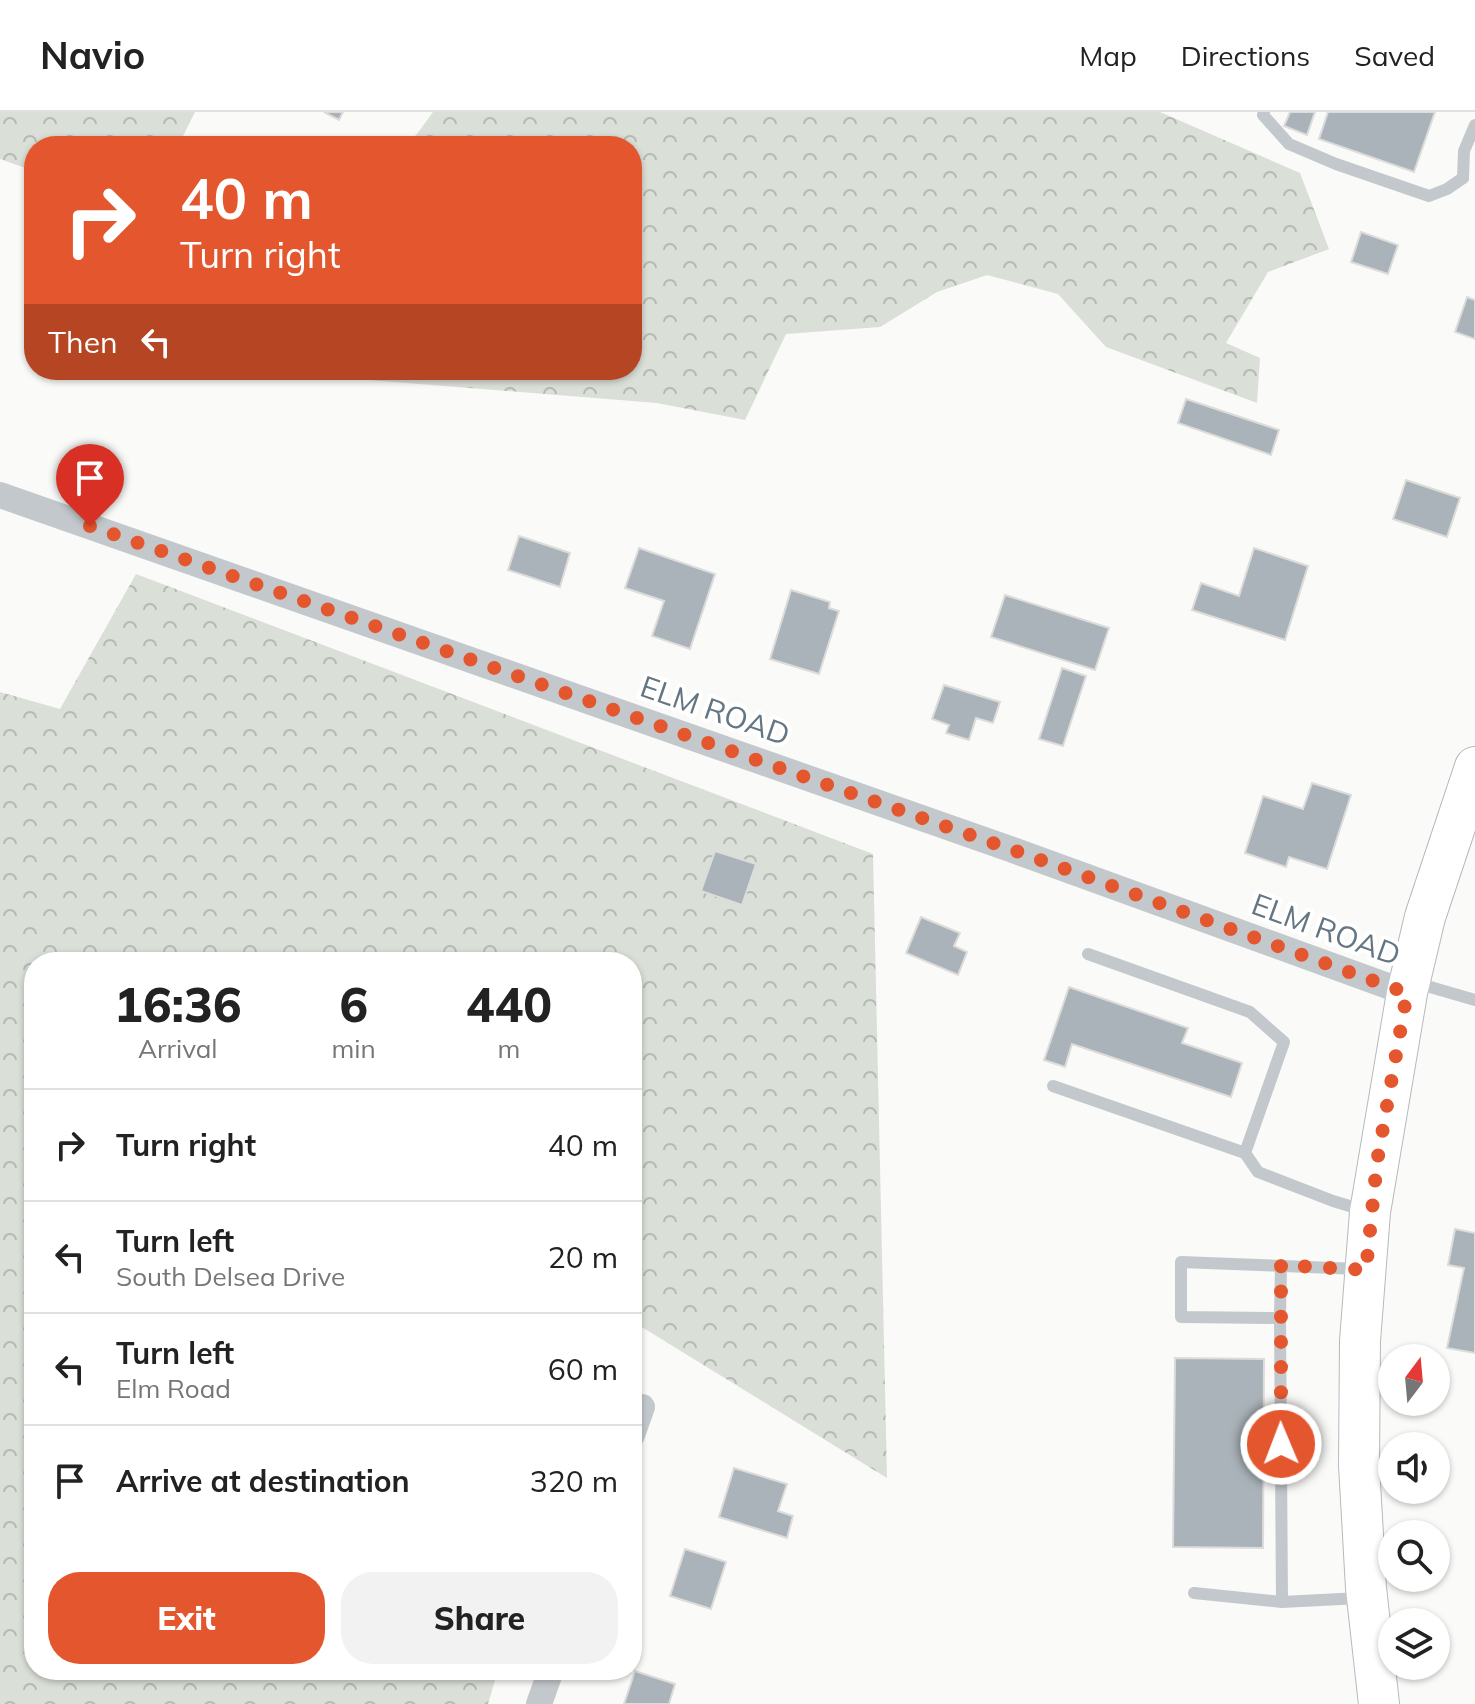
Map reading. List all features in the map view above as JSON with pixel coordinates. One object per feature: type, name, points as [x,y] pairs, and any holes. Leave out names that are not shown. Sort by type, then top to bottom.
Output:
[{"type":"main road","points":[[1379,1704],[1367,1598],[1359,1465],[1360,1341],[1370,1212],[1409,987],[1425,917],[1475,767]]},
{"type":"street","name":"ELM ROAD","points":[[0,495],[1409,987]]},
{"type":"street","points":[[539,1704],[547,1680]]},
{"type":"lane","points":[[1264,112],[1263,115],[1289,144],[1429,196],[1469,180],[1464,151],[1475,125]]},
{"type":"lane","points":[[1088,954],[1250,1012],[1284,1042],[1245,1153]]},
{"type":"lane","points":[[1409,987],[1475,1000]]},
{"type":"lane","points":[[1053,1086],[1245,1153],[1258,1172],[1370,1212]]},
{"type":"lane","points":[[1280,1318],[1181,1317],[1181,1262],[1366,1270]]},
{"type":"lane","points":[[1281,1265],[1282,1602]]},
{"type":"lane","points":[[1194,1593],[1282,1602],[1367,1598]]},
{"type":"green space","points":[[0,112],[195,112],[183,136],[24,136],[24,167],[0,159]]},
{"type":"green space","points":[[433,112],[1160,112],[1300,173],[1329,249],[1268,272],[1226,343],[1260,358],[1257,403],[1106,347],[1058,294],[987,275],[937,292],[880,327],[786,334],[745,420],[657,403],[370,380],[642,380],[642,136],[415,136]]},
{"type":"green space","points":[[136,574],[873,854],[887,1478],[642,1327],[642,952],[24,952],[24,1680],[495,1680],[488,1704],[0,1704],[0,692],[60,709]]},
{"type":"building","points":[[324,112],[343,112],[339,120]]},
{"type":"building","points":[[1290,112],[1315,112],[1307,135],[1284,126]]},
{"type":"building","points":[[1328,112],[1435,112],[1414,172],[1319,139]]},
{"type":"building","points":[[1361,232],[1398,245],[1388,274],[1351,262]]},
{"type":"building","points":[[1467,297],[1475,300],[1475,339],[1455,332]]},
{"type":"building","points":[[1186,399],[1279,430],[1271,455],[1178,423]]},
{"type":"building","points":[[1406,480],[1460,498],[1447,537],[1393,519]]},
{"type":"building","points":[[519,536],[570,553],[560,587],[508,570]]},
{"type":"building","points":[[639,548],[715,574],[690,649],[652,636],[664,601],[625,588]]},
{"type":"building","points":[[1254,548],[1308,566],[1285,640],[1192,610],[1201,583],[1239,596]]},
{"type":"building","points":[[791,590],[830,602],[829,608],[839,611],[819,674],[770,659]]},
{"type":"building","points":[[1005,595],[1109,628],[1095,670],[991,637]]},
{"type":"building","points":[[1062,668],[1086,676],[1063,746],[1039,739]]},
{"type":"building","points":[[944,685],[1000,702],[993,723],[976,718],[969,740],[946,733],[949,725],[932,719]]},
{"type":"building","points":[[1312,783],[1351,795],[1327,869],[1289,857],[1286,867],[1245,853],[1263,796],[1303,809]]},
{"type":"building","points":[[715,851],[756,864],[742,905],[701,891]]},
{"type":"building","points":[[921,917],[960,933],[954,946],[967,952],[958,975],[906,953]]},
{"type":"building","points":[[1069,987],[1188,1028],[1182,1043],[1242,1063],[1231,1097],[1072,1044],[1065,1067],[1044,1060]]},
{"type":"building","points":[[1455,1229],[1475,1233],[1475,1353],[1450,1349],[1448,1344],[1464,1268],[1448,1265]]},
{"type":"building","points":[[1175,1358],[1264,1359],[1263,1548],[1173,1547]]},
{"type":"building","points":[[734,1468],[787,1484],[778,1511],[793,1516],[787,1538],[719,1517]]},
{"type":"building","points":[[685,1549],[726,1562],[711,1609],[670,1596]]},
{"type":"building","points":[[642,1673],[675,1684],[669,1704],[624,1704],[632,1680],[642,1680]]},
{"type":"route","points":[[90,526],[1013,850],[1407,993],[1377,1162],[1366,1270],[1281,1265],[1281,1444]]}]
